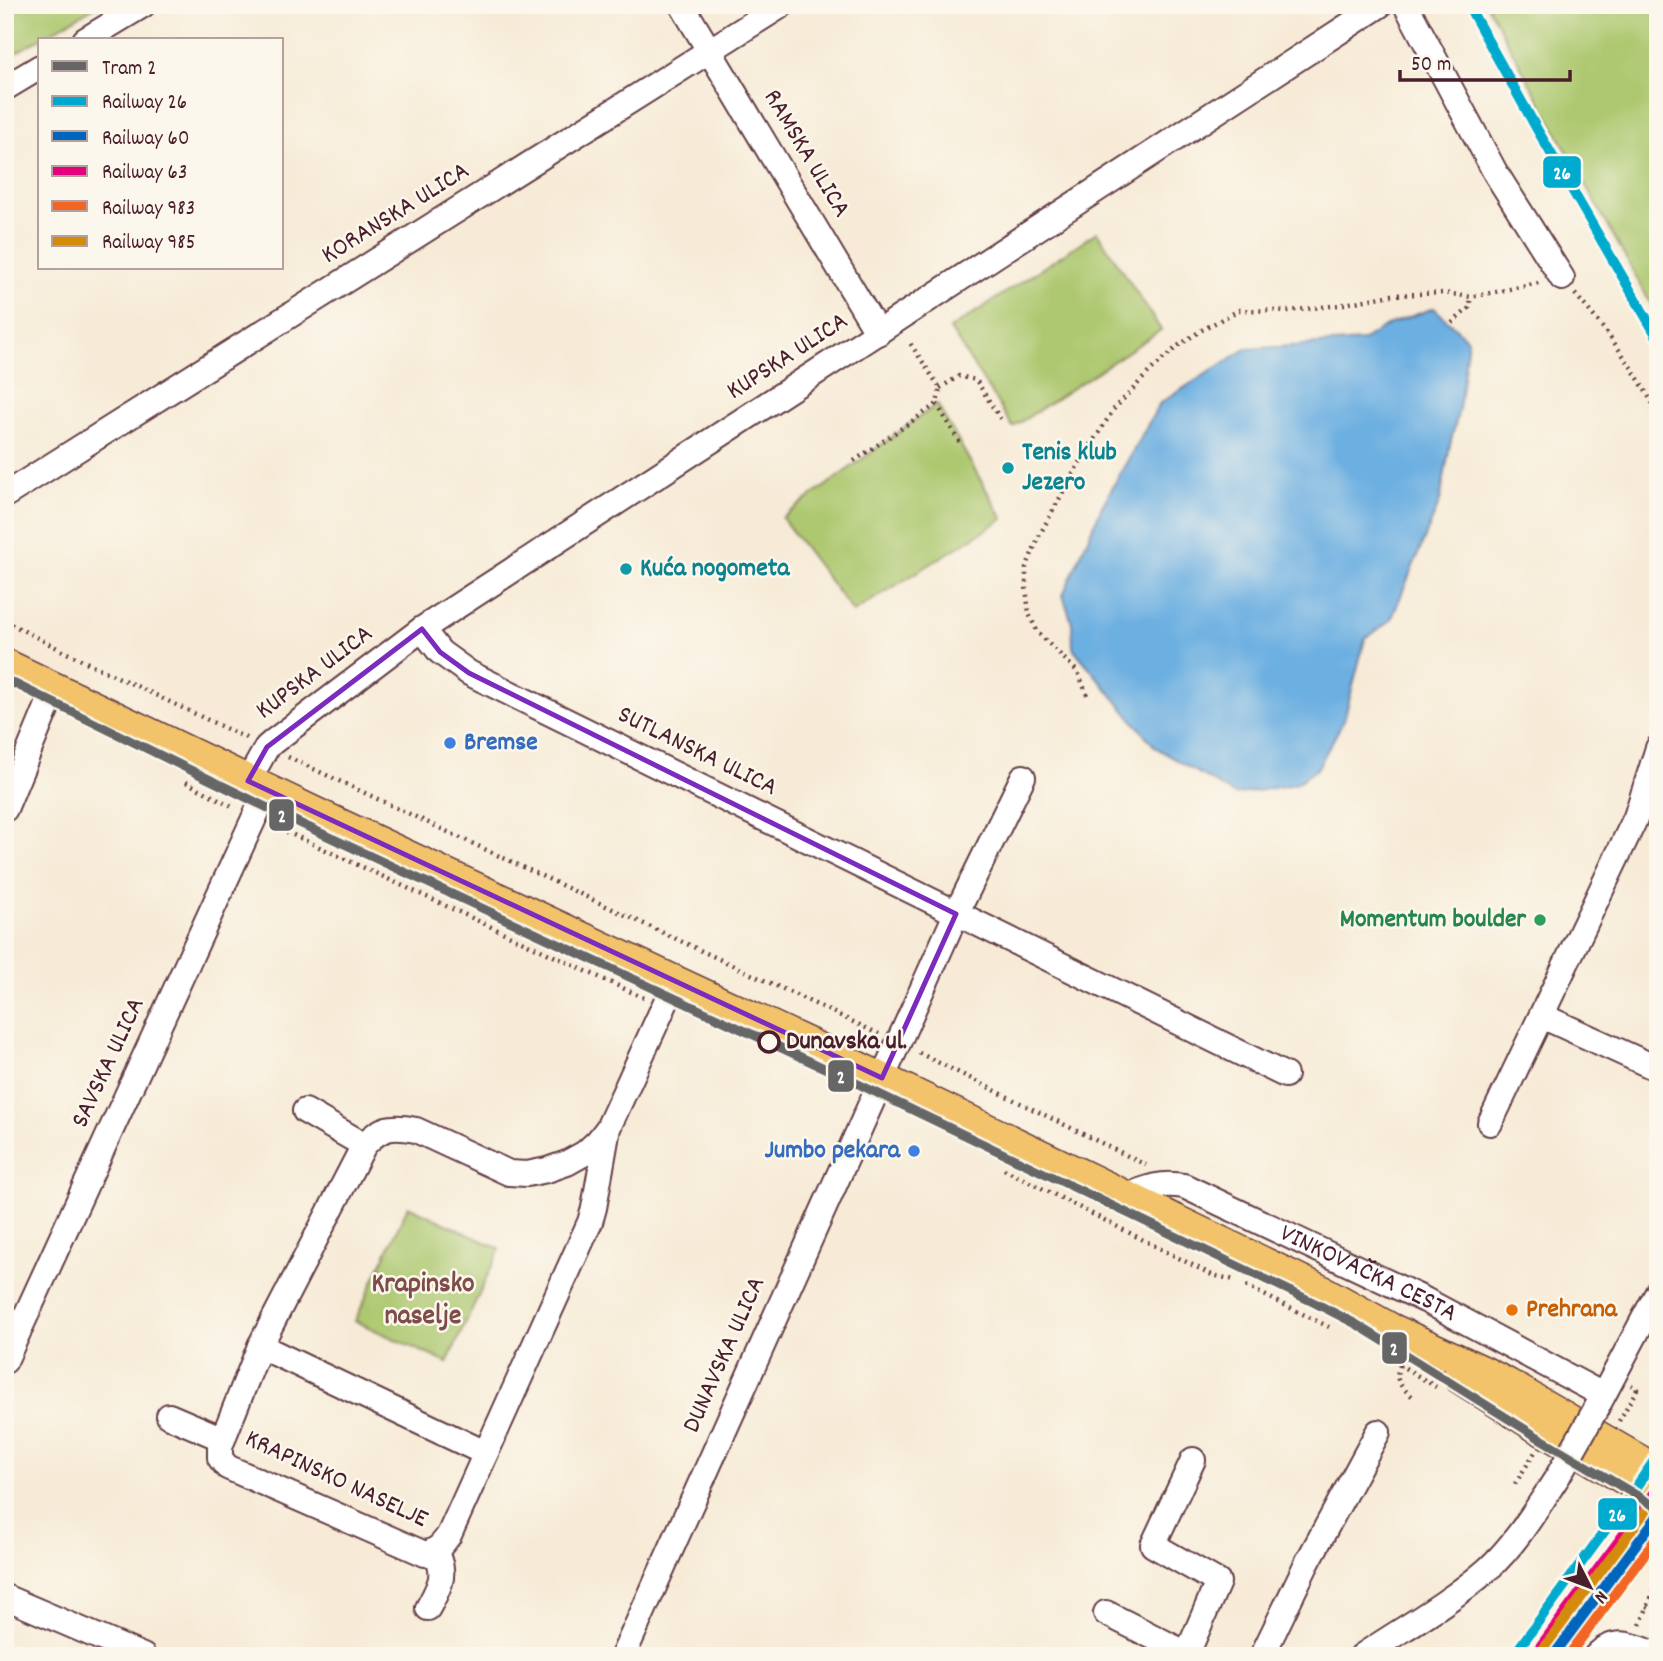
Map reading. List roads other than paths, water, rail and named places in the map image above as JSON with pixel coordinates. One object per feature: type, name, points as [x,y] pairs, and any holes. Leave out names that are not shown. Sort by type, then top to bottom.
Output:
[{"type":"main road","name":"VINKOVAČKA CESTA","points":[[5,664],[914,1093],[1321,1290],[1385,1341],[1470,1385],[1658,1499]]},
{"type":"main road","name":"VINKOVAČKA CESTA","points":[[1385,1341],[1508,1384],[1658,1472]]},
{"type":"street","points":[[88,38],[143,5]]},
{"type":"street","name":"RAMSKA ULICA","points":[[682,5],[887,327]]},
{"type":"street","name":"KORANSKA ULICA","points":[[5,495],[782,5]]},
{"type":"street","name":"KUPSKA ULICA","points":[[257,785],[267,747],[422,629],[1380,5]]},
{"type":"street","points":[[1406,5],[1494,172],[1562,278]]},
{"type":"street","points":[[5,88],[38,68]]},
{"type":"street","name":"SUTLANSKA ULICA","points":[[422,629],[440,652],[469,673],[1285,1075]]},
{"type":"street","points":[[5,809],[55,688]]},
{"type":"street","points":[[1490,1124],[1636,817],[1658,748]]},
{"type":"street","points":[[883,1079],[956,914],[1023,776]]},
{"type":"street","name":"SAVSKA ULICA","points":[[5,1361],[257,785]]},
{"type":"street","name":"KRAPINSKO NASELJE","points":[[608,1128],[590,1222],[449,1535],[435,1551],[425,1554],[228,1466],[220,1458],[220,1446],[260,1346],[363,1145],[374,1134],[387,1128],[401,1127],[416,1130],[509,1173],[527,1174],[568,1163],[585,1153],[608,1128],[676,980]]},
{"type":"street","points":[[1542,1016],[1658,1069]]},
{"type":"street","name":"DUNAVSKA ULICA","points":[[623,1656],[883,1079]]},
{"type":"street","points":[[305,1111],[363,1145]]},
{"type":"street","points":[[555,1167],[583,1180],[596,1195]]},
{"type":"street","name":"VINKOVAČKA CESTA","points":[[1128,1196],[1148,1187],[1172,1184],[1184,1186],[1425,1300],[1600,1401]]},
{"type":"street","points":[[1362,1656],[1488,1569],[1524,1526],[1558,1476],[1658,1292]]},
{"type":"street","points":[[260,1346],[485,1453]]},
{"type":"street","points":[[169,1416],[223,1439]]},
{"type":"street","points":[[1262,1656],[1307,1563],[1378,1432]]},
{"type":"street","points":[[1106,1613],[1186,1655],[1218,1582],[1153,1545],[1193,1460]]},
{"type":"street","points":[[428,1608],[441,1583],[442,1570],[435,1551]]},
{"type":"street","points":[[5,1597],[143,1656]]},
{"type":"street","points":[[1596,1656],[1610,1645],[1618,1643],[1658,1655]]},
{"type":"water","points":[[1434,308],[1468,340],[1459,409],[1440,501],[1391,620],[1365,639],[1344,720],[1317,769],[1295,784],[1235,795],[1155,747],[1073,648],[1072,623],[1063,595],[1102,506],[1160,403],[1246,349],[1362,341],[1390,324]]},
{"type":"tram line","name":"2","points":[[5,679],[278,813],[850,1080],[1315,1303],[1356,1324],[1658,1508]]},
{"type":"rail line","name":"26","points":[[1468,5],[1658,338]]},
{"type":"rail line","name":"26","points":[[1513,1656],[1658,1455]]},
{"type":"rail line","name":"63","points":[[1533,1656],[1658,1488]]},
{"type":"rail line","name":"985","points":[[1543,1649],[1648,1508]]},
{"type":"rail line","name":"60","points":[[1553,1656],[1658,1515]]},
{"type":"rail line","name":"983","points":[[1568,1656],[1658,1536]]},
{"type":"place","name":"Tenis klub Jezero","points":[[1008,468]]},
{"type":"place","name":"Kuća nogometa","points":[[626,569]]},
{"type":"place","name":"Bremse","points":[[450,743]]},
{"type":"place","name":"Momentum boulder","points":[[1540,920]]},
{"type":"place","name":"Dunavska ul.","points":[[769,1042]]},
{"type":"place","name":"Jumbo pekara","points":[[914,1151]]},
{"type":"place","name":"Prehrana","points":[[1512,1310]]},
{"type":"district","name":"Krapinsko naselje","points":[[423,1302]]}]
